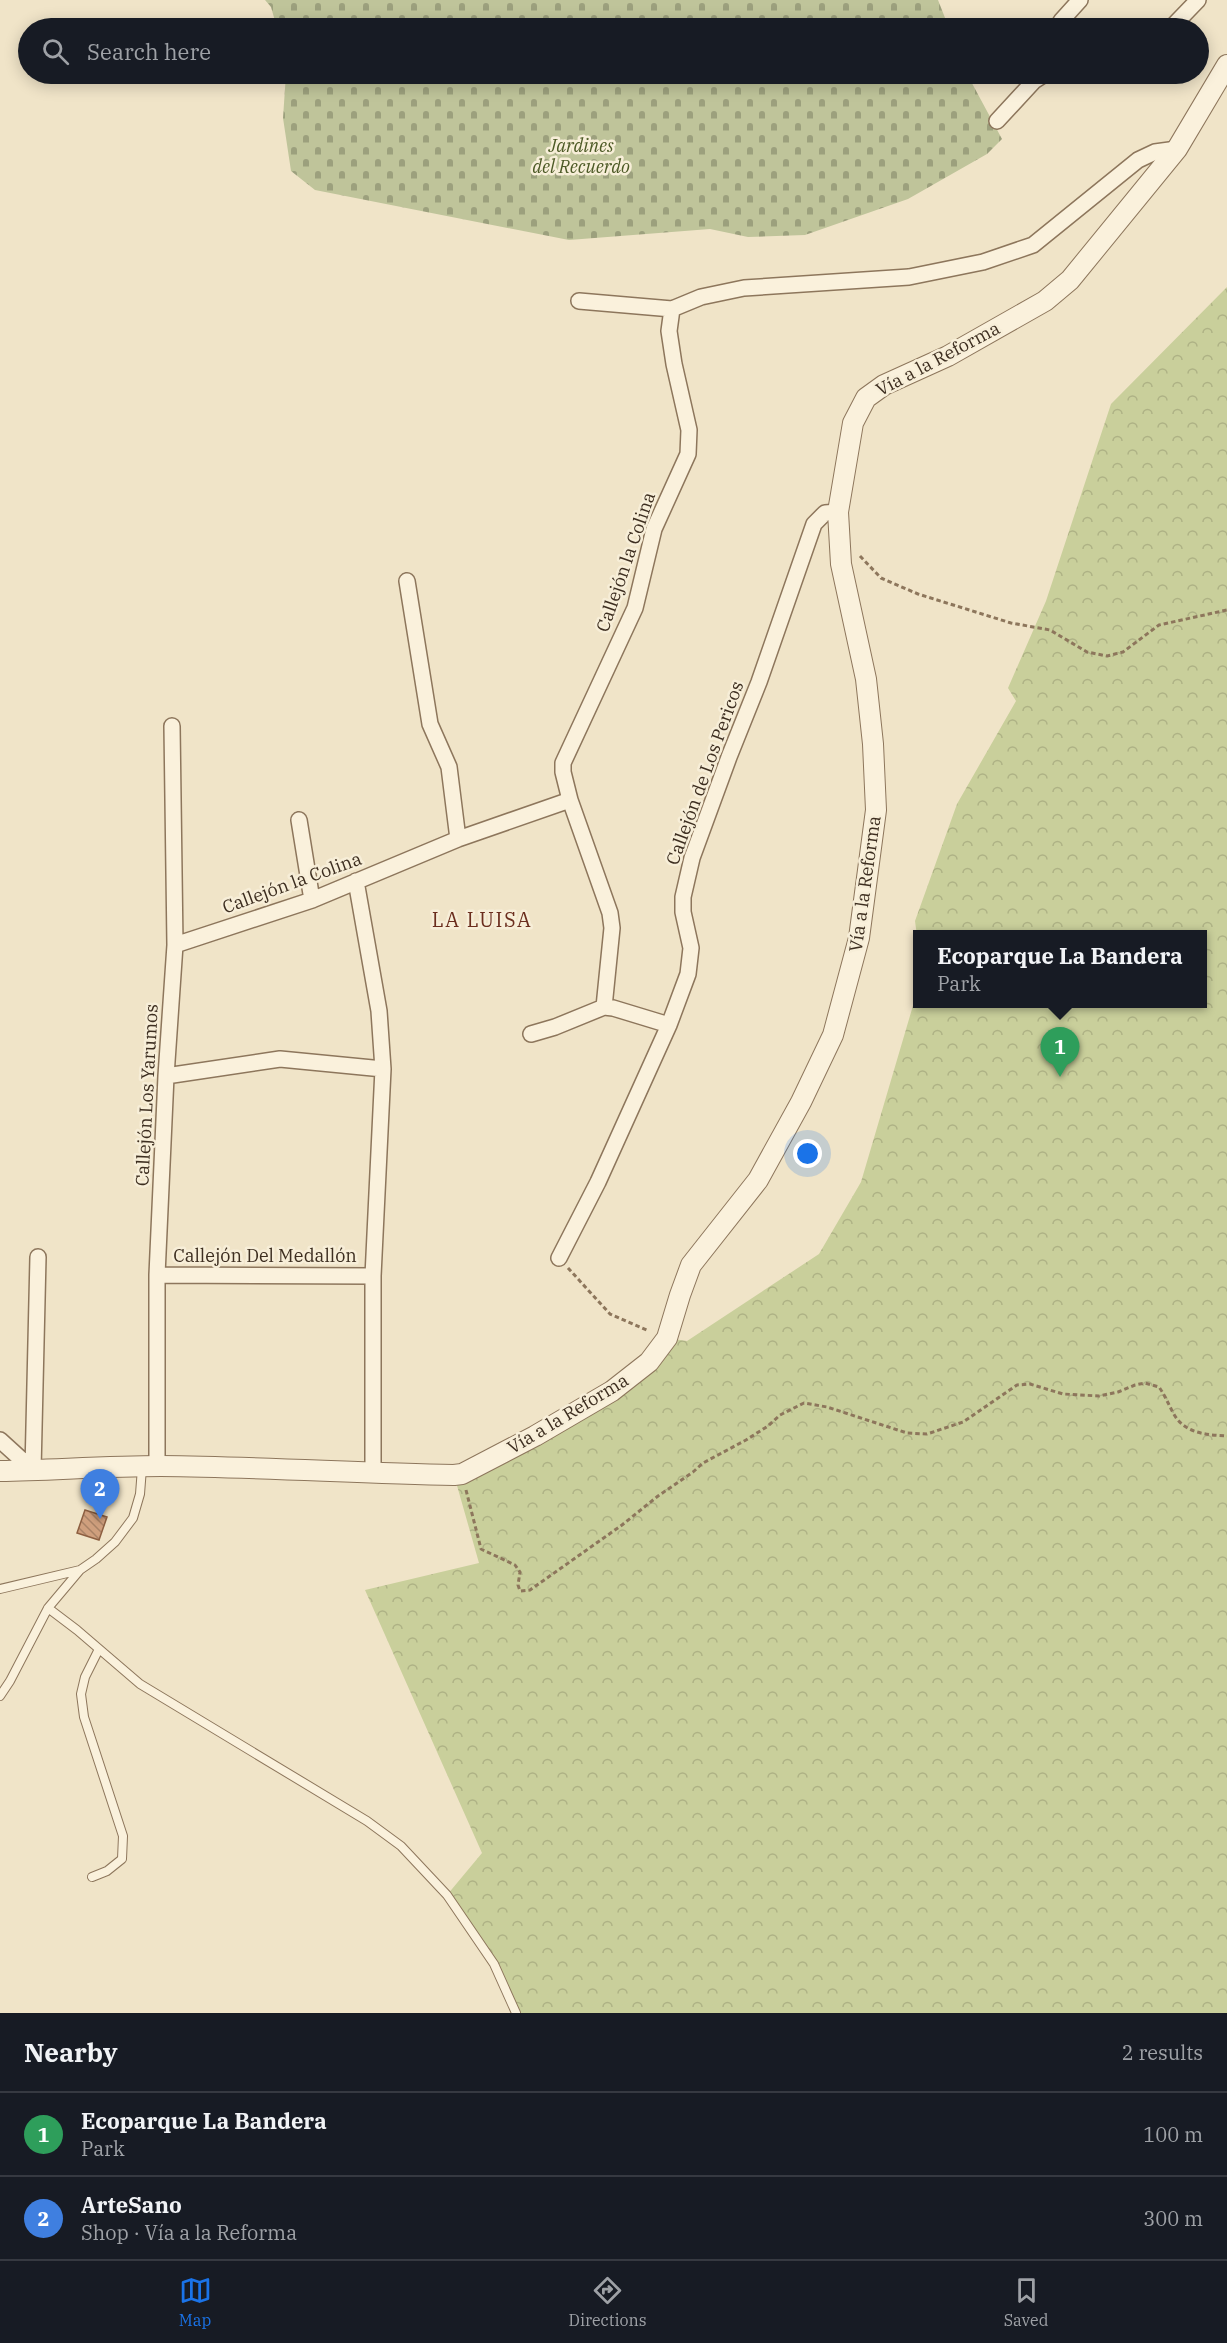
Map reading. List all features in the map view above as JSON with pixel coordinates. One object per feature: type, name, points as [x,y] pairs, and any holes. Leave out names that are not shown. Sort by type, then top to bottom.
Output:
[{"type":"street","points":[[1064,18],[1080,0]]},
{"type":"street","points":[[1181,18],[1198,0]]},
{"type":"street","name":"Vía a la Reforma","points":[[0,1471],[256,1467],[373,1474],[462,1473],[535,1437],[612,1391],[649,1362],[667,1338],[691,1266],[758,1180],[801,1102],[833,1035],[859,938],[876,810],[873,744],[866,679],[841,564],[838,512],[853,423],[866,398],[884,385],[948,356],[1045,301],[1070,280],[1177,149],[1227,65]]},
{"type":"street","points":[[997,122],[1031,84]]},
{"type":"street","points":[[579,301],[672,309],[701,297],[744,288],[909,277],[983,262],[1033,245],[1138,160],[1155,152],[1177,149]]},
{"type":"street","name":"Callejón la Colina","points":[[175,945],[312,900],[458,839],[570,800],[563,763],[635,608],[654,529],[688,454],[689,430],[669,331],[672,309]]},
{"type":"street","name":"Callejón de Los Pericos","points":[[559,1258],[598,1182],[669,1024],[688,974],[691,948],[682,897],[692,858],[759,682],[814,524],[825,513],[838,512]]},
{"type":"street","points":[[407,581],[430,724],[449,767],[458,839]]},
{"type":"street","name":"Callejón Los Yarumos","points":[[149,1467],[166,1076],[175,945],[172,726]]},
{"type":"street","points":[[570,800],[610,914],[612,928],[604,1007]]},
{"type":"street","points":[[299,820],[312,900]]},
{"type":"street","points":[[356,880],[379,1011],[383,1069],[373,1276],[373,1474]]},
{"type":"street","points":[[531,1034],[604,1007],[669,1024]]},
{"type":"street","points":[[166,1076],[280,1059],[383,1069]]},
{"type":"street","points":[[33,1470],[38,1257]]},
{"type":"street","name":"Callejón Del Medallón","points":[[157,1275],[373,1276]]},
{"type":"street","points":[[0,1440],[33,1470]]},
{"type":"lane","points":[[0,1696],[10,1682],[48,1608],[80,1570],[115,1542],[133,1518],[149,1467]]},
{"type":"lane","points":[[0,1589],[80,1570]]},
{"type":"lane","points":[[48,1608],[140,1684],[367,1821],[401,1846],[454,1905],[494,1964],[516,2013]]},
{"type":"lane","points":[[92,1877],[107,1871],[122,1858],[123,1836],[84,1717],[81,1694],[85,1677],[99,1649]]},
{"type":"path","points":[[857,551],[862,560],[881,578],[909,590],[1011,623],[1050,630],[1087,652],[1107,657],[1123,652],[1159,625],[1227,610]]},
{"type":"path","points":[[559,1258],[610,1314],[667,1338]]},
{"type":"path","points":[[462,1473],[482,1549],[515,1565],[520,1572],[518,1585],[520,1591],[530,1590],[574,1561],[703,1463],[746,1440],[780,1415],[804,1403],[827,1407],[907,1433],[927,1434],[963,1422],[1017,1385],[1030,1384],[1064,1394],[1099,1395],[1145,1383],[1159,1387],[1170,1402],[1176,1417],[1185,1426],[1198,1433],[1227,1436]]},
{"type":"green space","points":[[265,0],[938,0],[945,18],[274,18],[271,7]]},
{"type":"green space","name":"Jardines del Recuerdo","points":[[285,84],[972,84],[1002,139],[987,154],[908,199],[805,235],[748,237],[710,229],[569,240],[315,190],[291,171],[283,118]]},
{"type":"green space","points":[[1227,287],[1227,2013],[516,2013],[494,1964],[447,1895],[482,1853],[365,1590],[479,1563],[454,1475],[535,1436],[667,1338],[687,1341],[819,1254],[861,1182],[913,1006],[913,1008],[1207,1008],[1207,930],[916,930],[915,921],[957,804],[1016,701],[1008,688],[1046,601],[1111,404]]},
{"type":"building","points":[[85,1510],[107,1517],[99,1540],[77,1533]]},
{"type":"place","name":"Ecoparque La Bandera","points":[[1060,1077]]},
{"type":"place","name":"ArteSano","points":[[100,1519]]},
{"type":"district","name":"LA LUISA","points":[[482,920]]}]
